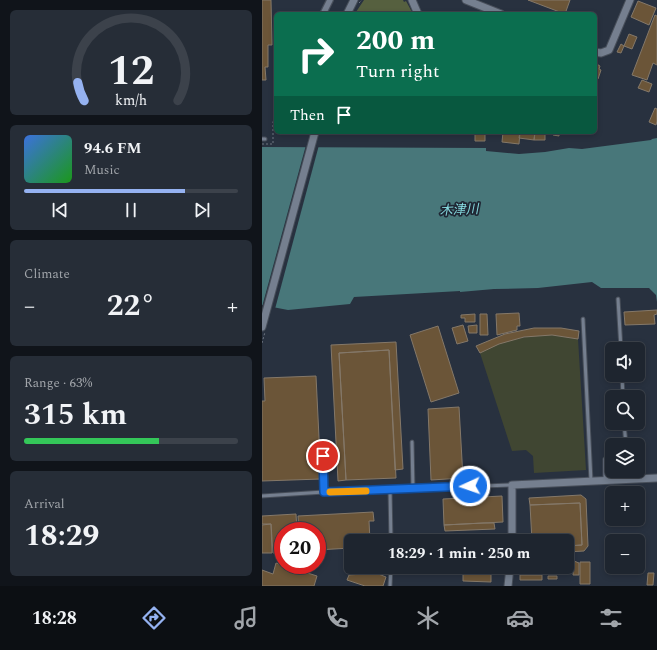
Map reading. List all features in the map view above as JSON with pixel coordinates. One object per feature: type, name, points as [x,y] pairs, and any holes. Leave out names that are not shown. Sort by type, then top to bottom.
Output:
[{"type":"street","points":[[324,12],[330,0]]},
{"type":"street","points":[[349,12],[354,0]]},
{"type":"street","points":[[413,0],[418,12]]},
{"type":"street","points":[[466,0],[496,12]]},
{"type":"street","points":[[597,52],[606,52],[611,46],[630,0]]},
{"type":"street","points":[[262,327],[314,134]]},
{"type":"street","points":[[512,534],[512,484],[657,478]]},
{"type":"street","points":[[508,586],[509,574]]},
{"type":"lane","points":[[618,299],[621,342]]},
{"type":"lane","points":[[583,319],[592,481]]},
{"type":"lane","points":[[412,442],[413,489]]},
{"type":"lane","points":[[323,456],[324,492]]},
{"type":"lane","points":[[262,496],[512,484]]},
{"type":"lane","points":[[390,490],[391,534]]},
{"type":"lane","points":[[390,586],[391,574]]},
{"type":"path","points":[[262,144],[273,144],[274,120]]},
{"type":"shaded area","points":[[364,0],[403,0],[404,2],[406,1],[412,12],[356,12]]},
{"type":"shaded area","points":[[552,335],[578,339],[586,470],[534,473],[533,456],[526,450],[512,451],[480,353],[488,348],[514,339]]},
{"type":"water","name":"木津川","points":[[657,138],[657,302],[656,295],[649,288],[601,288],[592,282],[538,288],[354,297],[350,304],[288,310],[262,305],[262,147],[486,148],[486,151],[519,154],[569,148],[582,149]]},
{"type":"pier","points":[[306,145],[319,145],[275,309],[262,307]]},
{"type":"building","points":[[262,0],[271,0],[272,45],[268,45],[268,67],[265,67],[266,80],[262,80]]},
{"type":"building","points":[[528,0],[570,0],[566,12],[560,12]]},
{"type":"building","points":[[638,1],[656,8],[649,25],[631,17]]},
{"type":"building","points":[[655,15],[657,16],[657,65],[653,63],[647,80],[632,75]]},
{"type":"building","points":[[629,34],[637,37],[632,49],[624,46]]},
{"type":"building","points":[[621,44],[624,46],[621,53],[617,52]]},
{"type":"building","points":[[597,64],[600,66],[599,69],[601,70],[598,79]]},
{"type":"building","points":[[642,80],[652,84],[649,92],[638,88]]},
{"type":"building","points":[[655,108],[657,109],[656,125],[649,122]]},
{"type":"building","points":[[475,134],[485,134],[485,141],[475,141]]},
{"type":"building","points":[[503,134],[520,134],[519,144],[502,142]]},
{"type":"building","points":[[520,134],[535,134],[534,140],[519,138]]},
{"type":"building","points":[[535,134],[545,134],[545,140],[534,140]]},
{"type":"building","points":[[657,310],[657,314],[654,315],[655,324],[625,325],[624,312]]},
{"type":"building","points":[[519,313],[520,326],[517,326],[517,330],[497,335],[496,314]]},
{"type":"building","points":[[475,314],[475,322],[465,322],[465,318],[461,318],[461,315]]},
{"type":"building","points":[[480,314],[487,314],[488,335],[480,335]]},
{"type":"building","points":[[463,325],[468,341],[457,344],[452,328]]},
{"type":"building","points":[[477,325],[477,333],[469,333],[468,326]]},
{"type":"building","points":[[438,326],[459,393],[431,402],[410,335]]},
{"type":"building","points":[[534,328],[561,328],[579,331],[578,339],[552,335],[524,337],[499,344],[480,353],[476,346],[505,334]]},
{"type":"building","points":[[396,342],[403,469],[395,470],[389,350],[339,353],[346,480],[338,481],[331,345]]},
{"type":"building","points":[[389,350],[396,478],[346,480],[339,353]]},
{"type":"building","points":[[316,376],[321,479],[262,481],[262,401],[265,401],[264,378]]},
{"type":"building","points":[[459,407],[463,478],[431,480],[428,409]]},
{"type":"building","points":[[581,495],[586,499],[588,546],[584,551],[574,552],[574,546],[582,545],[580,503],[530,505],[529,498]]},
{"type":"building","points":[[502,496],[503,522],[444,525],[443,499]]},
{"type":"building","points":[[580,503],[582,545],[574,546],[574,534],[532,534],[530,505]]},
{"type":"building","points":[[373,512],[374,521],[369,521],[370,534],[344,534],[344,548],[326,549],[326,522],[298,522],[298,516]]},
{"type":"building","points":[[296,514],[296,522],[274,522],[274,553],[271,524],[262,524],[262,516]]},
{"type":"building","points":[[494,523],[495,529],[445,531],[444,525]]},
{"type":"building","points":[[271,524],[272,553],[262,553],[262,525]]},
{"type":"building","points":[[574,561],[579,563],[579,575],[573,575]]},
{"type":"building","points":[[580,562],[590,562],[590,584],[580,584]]},
{"type":"building","points":[[262,570],[273,574],[274,570],[274,574],[311,574],[317,576],[314,586],[262,586]]},
{"type":"building","points":[[648,573],[654,573],[653,585],[647,585]]},
{"type":"building","points":[[378,574],[386,577],[383,586],[365,586],[347,580],[349,575]]},
{"type":"building","points":[[463,574],[491,574],[491,582],[463,581]]},
{"type":"building","points":[[520,575],[542,575],[542,580],[520,580]]},
{"type":"building","points":[[548,576],[557,576],[557,579],[548,579]]},
{"type":"slow traffic","points":[[330,492],[366,491]]},
{"type":"route","points":[[323,456],[324,492],[470,486]]}]
